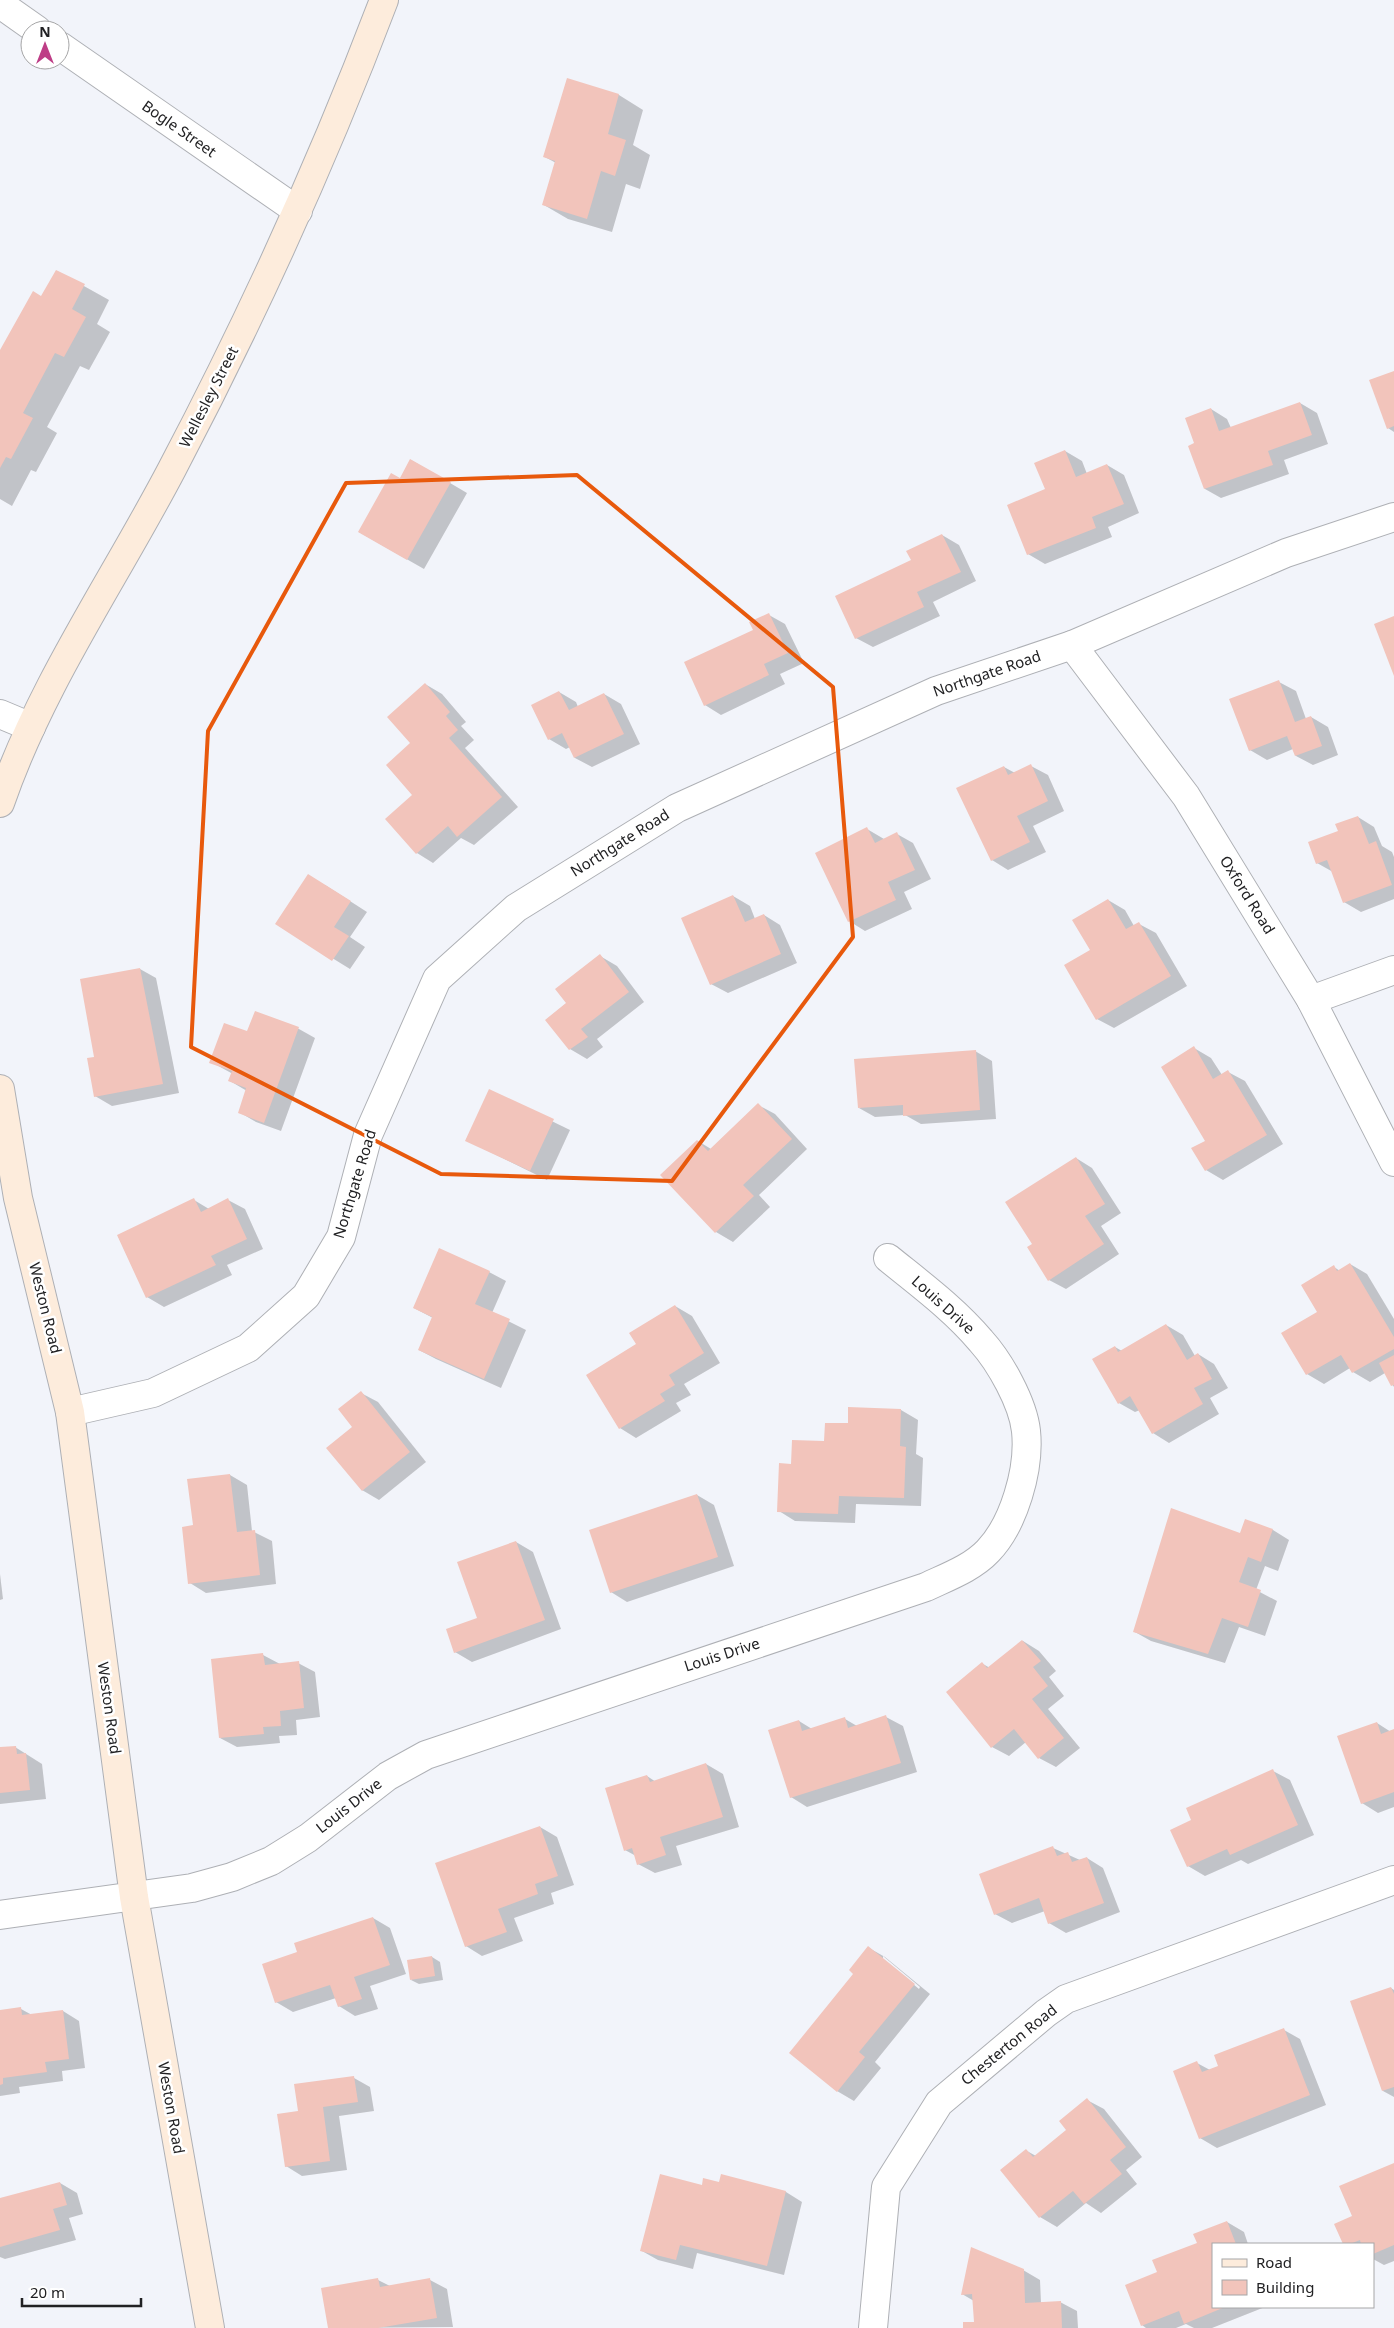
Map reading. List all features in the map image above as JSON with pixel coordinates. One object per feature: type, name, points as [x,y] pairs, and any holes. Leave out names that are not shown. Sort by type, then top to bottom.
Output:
[{"type":"main road","name":"Wellesley Street","points":[[4,791],[31,727],[53,682],[134,541],[262,292],[298,211],[384,0]]},
{"type":"main road","name":"Weston Road","points":[[0,1089],[9,1199],[70,1412],[134,1897],[210,2328]]},
{"type":"street","points":[[0,4],[23,20]]},
{"type":"street","name":"Bogle Street","points":[[70,53],[298,211]]},
{"type":"street","name":"Northgate Road","points":[[70,1412],[153,1393],[248,1348],[306,1296],[341,1236],[368,1135],[437,979],[516,908],[677,808],[936,691],[1072,645],[1286,553],[1394,517]]},
{"type":"street","name":"Oxford Road","points":[[1072,645],[1186,796],[1312,1000],[1394,1162]]},
{"type":"street","points":[[0,714],[31,727]]},
{"type":"street","points":[[1312,1000],[1394,970]]},
{"type":"street","name":"Louis Drive","points":[[0,1915],[192,1888],[232,1877],[271,1861],[308,1838],[388,1776],[426,1755],[926,1587],[960,1571],[988,1552],[1006,1525],[1019,1495],[1024,1465],[1026,1431],[1018,1404],[1005,1377],[982,1342],[954,1312],[888,1258]]},
{"type":"street","name":"Chesterton Road","points":[[874,2328],[886,2187],[938,2103],[1046,2013],[1066,1999],[1394,1880]]},
{"type":"highlighted area","points":[[577,475],[833,687],[853,937],[672,1181],[441,1174],[191,1047],[208,731],[346,483]]},
{"type":"building","points":[[567,78],[619,94],[608,134],[626,140],[615,176],[601,171],[587,219],[542,205],[555,161],[543,157]]},
{"type":"building","points":[[56,270],[85,284],[72,309],[86,317],[64,357],[55,353],[23,413],[33,418],[11,459],[6,457],[0,468],[0,350],[33,291],[41,296]]},
{"type":"building","points":[[1394,371],[1394,426],[1387,429],[1369,380]]},
{"type":"building","points":[[1300,402],[1312,435],[1268,451],[1273,465],[1204,489],[1188,446],[1194,443],[1185,418],[1211,408],[1219,431]]},
{"type":"building","points":[[1065,450],[1076,477],[1107,464],[1124,504],[1092,517],[1096,528],[1027,555],[1007,505],[1045,489],[1034,463]]},
{"type":"building","points":[[410,459],[451,482],[407,560],[358,532],[391,473],[400,478]]},
{"type":"building","points":[[942,534],[961,572],[917,592],[924,607],[855,639],[835,596],[911,560],[906,551]]},
{"type":"building","points":[[769,613],[788,653],[764,664],[769,675],[704,706],[684,662],[753,630],[749,622]]},
{"type":"building","points":[[1394,616],[1394,676],[1374,624]]},
{"type":"building","points":[[1279,680],[1295,722],[1311,716],[1322,746],[1295,756],[1287,736],[1249,751],[1229,699]]},
{"type":"building","points":[[425,683],[450,712],[446,716],[458,730],[449,738],[502,797],[457,837],[448,826],[416,854],[385,819],[412,795],[386,765],[410,743],[387,717]]},
{"type":"building","points":[[559,691],[569,710],[604,693],[624,734],[574,758],[562,733],[548,740],[531,705]]},
{"type":"building","points":[[1031,764],[1048,801],[1017,816],[1030,842],[991,861],[956,788],[1004,766],[1008,775]]},
{"type":"building","points":[[1358,816],[1369,844],[1376,841],[1392,885],[1343,903],[1327,860],[1316,864],[1308,842],[1338,831],[1335,824]]},
{"type":"building","points":[[867,827],[875,843],[897,832],[915,870],[888,882],[896,900],[848,922],[815,853]]},
{"type":"building","points":[[308,874],[351,901],[334,927],[349,936],[332,961],[275,924]]},
{"type":"building","points":[[733,895],[745,922],[764,914],[781,954],[710,985],[681,918]]},
{"type":"building","points":[[1108,899],[1126,929],[1139,922],[1171,976],[1096,1020],[1064,965],[1090,950],[1072,920]]},
{"type":"building","points":[[600,954],[629,992],[581,1029],[588,1037],[569,1050],[545,1020],[566,1003],[555,989]]},
{"type":"building","points":[[140,968],[163,1084],[94,1097],[87,1058],[94,1057],[80,979]]},
{"type":"building","points":[[255,1011],[299,1027],[264,1123],[238,1113],[246,1088],[228,1081],[232,1071],[209,1063],[224,1023],[247,1031]]},
{"type":"building","points":[[1194,1046],[1213,1079],[1228,1070],[1267,1135],[1205,1171],[1191,1148],[1205,1141],[1161,1067]]},
{"type":"building","points":[[976,1050],[980,1110],[903,1116],[903,1105],[858,1108],[854,1059]]},
{"type":"building","points":[[489,1089],[554,1119],[530,1171],[465,1141]]},
{"type":"building","points":[[758,1103],[792,1139],[743,1185],[754,1196],[715,1233],[660,1175],[697,1140],[708,1151]]},
{"type":"building","points":[[1076,1157],[1105,1204],[1085,1216],[1104,1244],[1048,1281],[1027,1247],[1032,1244],[1005,1202]]},
{"type":"building","points":[[194,1198],[201,1212],[228,1198],[247,1239],[211,1256],[216,1265],[146,1298],[117,1235]]},
{"type":"building","points":[[439,1248],[490,1271],[475,1304],[510,1319],[484,1379],[418,1350],[432,1317],[413,1308]]},
{"type":"building","points":[[1350,1263],[1394,1337],[1394,1349],[1352,1373],[1341,1355],[1306,1375],[1281,1333],[1317,1312],[1301,1285],[1334,1265],[1337,1271]]},
{"type":"building","points":[[675,1305],[704,1353],[669,1375],[675,1385],[660,1394],[665,1401],[619,1429],[586,1375],[636,1344],[629,1333]]},
{"type":"building","points":[[1166,1324],[1187,1360],[1198,1353],[1212,1379],[1194,1388],[1203,1404],[1152,1434],[1130,1396],[1118,1404],[1092,1359],[1115,1346],[1118,1352]]},
{"type":"building","points":[[1394,1355],[1394,1385],[1391,1386],[1379,1363]]},
{"type":"building","points":[[361,1391],[410,1452],[362,1491],[326,1448],[352,1427],[338,1409]]},
{"type":"building","points":[[848,1407],[901,1409],[900,1446],[906,1447],[904,1498],[839,1496],[838,1514],[777,1512],[779,1463],[791,1464],[792,1440],[824,1441],[825,1423],[848,1423]]},
{"type":"building","points":[[230,1474],[237,1532],[255,1530],[260,1575],[188,1584],[182,1527],[193,1525],[187,1479]]},
{"type":"building","points":[[697,1494],[718,1557],[610,1593],[589,1530]]},
{"type":"building","points":[[1171,1508],[1240,1533],[1245,1519],[1273,1529],[1261,1562],[1248,1557],[1239,1582],[1261,1590],[1248,1627],[1222,1618],[1208,1654],[1133,1632]]},
{"type":"building","points":[[516,1541],[545,1620],[454,1653],[446,1629],[477,1618],[457,1562]]},
{"type":"building","points":[[1022,1640],[1041,1661],[1033,1667],[1048,1686],[1032,1699],[1064,1738],[1038,1759],[1014,1729],[991,1748],[946,1692],[982,1662],[987,1668]]},
{"type":"building","points":[[263,1653],[265,1665],[299,1661],[304,1708],[280,1711],[281,1726],[263,1727],[264,1734],[219,1738],[211,1659]]},
{"type":"building","points":[[886,1715],[901,1763],[790,1798],[768,1730],[799,1720],[802,1731],[845,1717],[848,1728]]},
{"type":"building","points":[[1377,1722],[1381,1734],[1394,1729],[1394,1792],[1361,1804],[1337,1736]]},
{"type":"building","points":[[16,1746],[17,1754],[26,1753],[30,1790],[0,1793],[0,1747]]},
{"type":"building","points":[[706,1763],[723,1817],[660,1837],[666,1855],[637,1865],[632,1848],[624,1851],[605,1788],[647,1775],[650,1782]]},
{"type":"building","points":[[1273,1769],[1298,1825],[1230,1855],[1227,1849],[1187,1867],[1170,1830],[1191,1820],[1186,1808]]},
{"type":"building","points":[[540,1826],[558,1876],[535,1884],[538,1894],[498,1909],[507,1932],[465,1947],[435,1863]]},
{"type":"building","points":[[1053,1846],[1057,1856],[1068,1852],[1072,1862],[1087,1857],[1104,1903],[1048,1924],[1039,1898],[994,1915],[979,1874]]},
{"type":"building","points":[[373,1917],[390,1965],[354,1977],[362,1999],[338,2007],[330,1985],[275,2003],[262,1964],[297,1952],[294,1943]]},
{"type":"building","points":[[868,1946],[915,1984],[859,2052],[865,2057],[837,2092],[789,2053],[853,1974],[849,1970]]},
{"type":"building","points":[[432,1956],[435,1976],[410,1980],[407,1960]]},
{"type":"building","points":[[1391,1987],[1394,1994],[1394,2087],[1382,2091],[1350,2001]]},
{"type":"building","points":[[21,2007],[22,2015],[63,2010],[69,2059],[45,2062],[47,2072],[3,2078],[3,2084],[0,2085],[0,2010]]},
{"type":"building","points":[[1284,2028],[1310,2095],[1199,2139],[1173,2071],[1197,2061],[1202,2072],[1218,2066],[1214,2055]]},
{"type":"building","points":[[354,2076],[358,2102],[323,2107],[330,2161],[285,2167],[277,2114],[298,2111],[294,2084]]},
{"type":"building","points":[[1087,2098],[1126,2147],[1110,2160],[1122,2174],[1084,2204],[1073,2191],[1039,2218],[1000,2170],[1026,2149],[1033,2157],[1066,2130],[1059,2121]]},
{"type":"building","points":[[1394,2163],[1394,2245],[1374,2254],[1374,2243],[1361,2243],[1360,2240],[1352,2243],[1343,2243],[1334,2224],[1352,2216],[1339,2186]]},
{"type":"building","points":[[660,2174],[702,2185],[703,2178],[719,2182],[721,2174],[786,2191],[767,2266],[680,2245],[676,2260],[640,2251]]},
{"type":"building","points":[[60,2182],[67,2205],[53,2209],[60,2230],[0,2247],[0,2198]]},
{"type":"building","points":[[1227,2221],[1236,2243],[1212,2243],[1212,2308],[1223,2308],[1184,2324],[1179,2311],[1141,2326],[1125,2285],[1157,2272],[1152,2260],[1197,2243],[1193,2234]]},
{"type":"building","points":[[971,2247],[1024,2269],[1025,2303],[1061,2301],[1062,2328],[963,2328],[963,2322],[974,2322],[972,2294],[961,2295]]},
{"type":"building","points":[[378,2278],[380,2287],[430,2278],[437,2318],[378,2328],[328,2328],[321,2288]]}]
